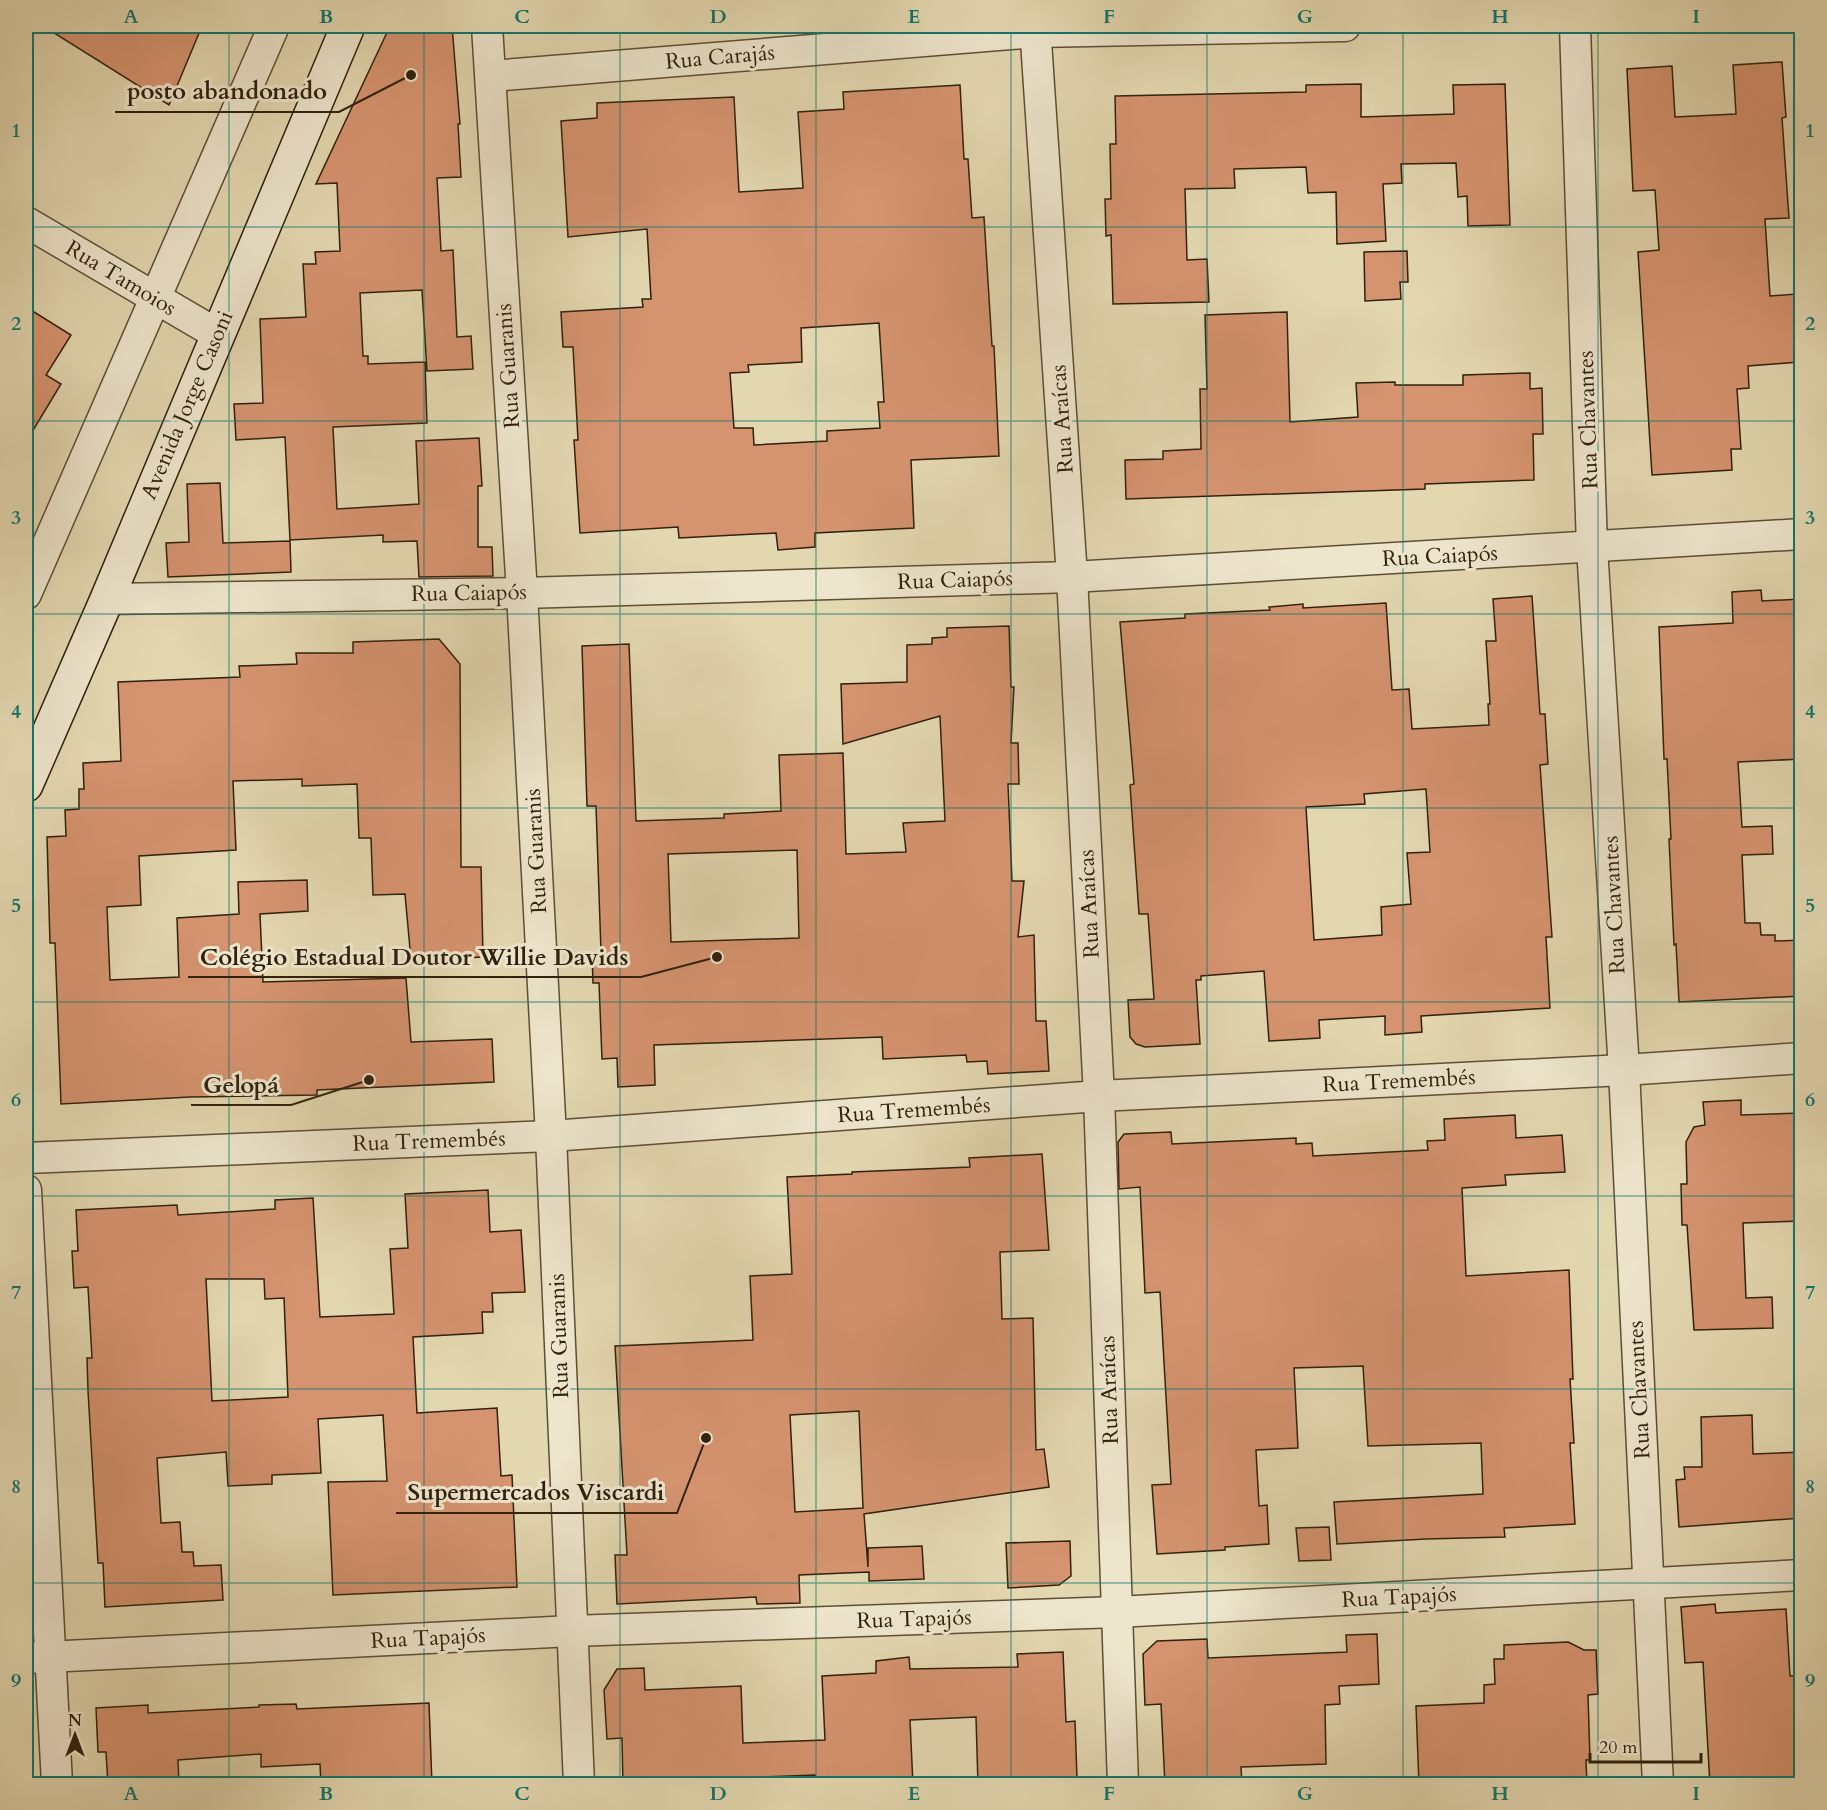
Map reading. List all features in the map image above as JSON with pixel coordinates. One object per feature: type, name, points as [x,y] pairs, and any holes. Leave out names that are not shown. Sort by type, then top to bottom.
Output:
[{"type":"street","points":[[26,594],[274,26]]},
{"type":"street","name":"Avenida Jorge Casoni","points":[[26,785],[107,599],[348,26]]},
{"type":"street","name":"Rua Guaranis","points":[[487,26],[522,593],[551,1136],[579,1785]]},
{"type":"street","name":"Rua Carajás","points":[[491,76],[1035,29],[1345,26]]},
{"type":"street","name":"Rua Chavantes","points":[[1575,26],[1592,547],[1624,1070],[1658,1785]]},
{"type":"street","name":"Rua Araícas","points":[[1035,29],[1072,577],[1099,1096],[1123,1785]]},
{"type":"street","name":"Rua Tamoios","points":[[26,222],[217,334]]},
{"type":"street","name":"Rua Caiapós","points":[[107,599],[522,593],[1072,577],[1802,534]]},
{"type":"street","name":"Rua Tremembés","points":[[26,1158],[551,1136],[1099,1096],[1624,1070],[1802,1058]]},
{"type":"street","points":[[26,1190],[38,1658],[57,1785]]},
{"type":"street","name":"Rua Tapajós","points":[[38,1658],[572,1631],[1116,1612],[1802,1575]]},
{"type":"building","points":[[43,26],[202,26],[169,105]]},
{"type":"building","points":[[390,26],[452,26],[460,124],[458,124],[461,177],[437,178],[441,251],[453,250],[457,337],[471,336],[473,369],[427,371],[422,290],[360,293],[363,356],[368,356],[368,364],[425,362],[427,423],[333,427],[337,509],[419,504],[416,441],[479,438],[482,486],[478,486],[478,547],[492,547],[493,576],[419,577],[417,541],[383,542],[383,535],[290,540],[285,437],[236,440],[234,404],[263,403],[260,319],[306,317],[303,264],[316,264],[315,252],[340,251],[337,183],[316,184]]},
{"type":"building","points":[[1782,62],[1786,117],[1782,118],[1789,218],[1765,219],[1770,296],[1796,294],[1799,362],[1748,366],[1749,388],[1737,389],[1741,449],[1731,449],[1732,470],[1652,475],[1638,252],[1659,250],[1655,190],[1633,191],[1627,69],[1672,66],[1675,117],[1736,114],[1733,65]]},
{"type":"building","points":[[1361,84],[1361,117],[1454,114],[1453,85],[1505,84],[1510,225],[1468,226],[1467,196],[1458,197],[1456,163],[1401,164],[1402,183],[1383,184],[1386,241],[1337,244],[1336,192],[1308,193],[1306,167],[1234,169],[1235,188],[1185,189],[1187,260],[1207,259],[1209,302],[1113,304],[1111,235],[1106,236],[1105,199],[1111,199],[1110,144],[1116,144],[1115,96],[1306,92],[1306,85]]},
{"type":"building","points":[[960,85],[964,159],[968,159],[972,218],[984,217],[992,346],[994,346],[999,456],[911,460],[914,528],[815,533],[815,547],[778,550],[776,533],[679,538],[678,527],[580,533],[574,440],[578,440],[573,347],[563,347],[561,312],[643,307],[642,299],[651,299],[647,229],[568,237],[561,121],[597,118],[597,103],[734,97],[739,192],[803,188],[798,112],[844,109],[843,92]],"holes":[[[879,323],[884,402],[878,402],[880,428],[827,431],[827,441],[754,445],[753,428],[734,428],[730,373],[749,372],[748,365],[802,362],[801,328]]]},
{"type":"building","points":[[1407,251],[1408,282],[1400,282],[1401,299],[1365,301],[1364,252]]},
{"type":"building","points":[[26,307],[71,335],[46,375],[61,384],[26,442]]},
{"type":"building","points":[[1287,312],[1290,422],[1358,417],[1356,383],[1463,385],[1463,375],[1530,373],[1530,389],[1542,388],[1543,434],[1533,434],[1534,480],[1425,484],[1425,489],[1126,499],[1125,460],[1163,459],[1163,451],[1201,449],[1200,389],[1207,389],[1205,315]]},
{"type":"building","points":[[220,483],[223,543],[290,541],[291,572],[168,577],[166,543],[189,542],[187,484]]},
{"type":"building","points":[[1761,590],[1762,601],[1802,599],[1802,759],[1738,762],[1742,827],[1772,826],[1773,854],[1742,855],[1745,923],[1760,923],[1761,935],[1775,935],[1775,941],[1802,940],[1802,996],[1679,1002],[1676,944],[1674,945],[1667,759],[1664,759],[1659,627],[1733,623],[1732,592]]},
{"type":"building","points":[[1532,596],[1540,714],[1545,714],[1548,764],[1540,765],[1552,937],[1546,937],[1550,1008],[1421,1016],[1422,1032],[1385,1035],[1385,1016],[1319,1020],[1320,1038],[1269,1041],[1264,971],[1201,976],[1201,980],[1196,980],[1200,1044],[1145,1047],[1136,1044],[1130,1037],[1128,1000],[1154,999],[1148,914],[1139,914],[1130,785],[1134,784],[1120,622],[1185,618],[1185,614],[1270,610],[1269,607],[1303,604],[1303,608],[1386,603],[1392,690],[1409,689],[1412,729],[1489,725],[1486,641],[1496,641],[1493,599]],"holes":[[[1426,789],[1430,852],[1407,853],[1411,904],[1381,907],[1382,935],[1314,940],[1306,807],[1365,804],[1364,794]]]},
{"type":"building","points":[[1009,626],[1011,687],[1014,687],[1011,743],[1018,743],[1019,784],[1008,784],[1012,881],[1024,881],[1018,937],[1034,935],[1036,1021],[1046,1021],[1049,1071],[988,1074],[987,1061],[967,1062],[966,1055],[883,1059],[882,1037],[654,1045],[655,1085],[618,1087],[617,1058],[602,1059],[599,983],[593,983],[592,952],[601,952],[596,806],[587,806],[582,646],[629,644],[636,821],[724,818],[724,814],[781,811],[779,755],[843,753],[846,854],[906,852],[903,823],[945,821],[940,716],[843,744],[841,684],[907,682],[907,645],[932,644],[932,638],[947,637],[947,628]],"holes":[[[797,850],[799,938],[671,942],[668,854]]]},
{"type":"building","points":[[439,639],[460,664],[461,867],[481,867],[483,957],[411,960],[405,894],[373,895],[371,838],[359,838],[357,784],[302,786],[302,779],[233,781],[236,850],[139,856],[141,905],[107,907],[110,980],[179,977],[177,918],[239,914],[238,882],[307,880],[308,911],[260,914],[263,982],[406,978],[411,1042],[492,1039],[494,1082],[317,1090],[317,1095],[190,1097],[61,1104],[55,943],[50,943],[47,837],[66,836],[65,810],[79,809],[79,789],[84,789],[83,763],[121,761],[118,682],[240,677],[239,666],[297,664],[296,653],[353,653],[353,642]]},
{"type":"building","points":[[1741,1100],[1741,1115],[1802,1113],[1802,1221],[1743,1223],[1746,1298],[1772,1297],[1773,1328],[1694,1330],[1687,1225],[1682,1225],[1681,1184],[1687,1184],[1686,1142],[1694,1127],[1705,1125],[1703,1102]]},
{"type":"building","points":[[1515,1115],[1516,1138],[1562,1135],[1565,1172],[1505,1175],[1506,1185],[1462,1188],[1466,1276],[1569,1270],[1573,1379],[1570,1379],[1574,1443],[1570,1443],[1575,1524],[1504,1528],[1505,1537],[1337,1544],[1334,1502],[1483,1494],[1481,1443],[1368,1446],[1363,1366],[1294,1368],[1298,1448],[1256,1450],[1259,1506],[1267,1505],[1269,1544],[1225,1547],[1225,1550],[1157,1554],[1152,1485],[1171,1484],[1160,1292],[1145,1293],[1140,1187],[1119,1189],[1118,1142],[1124,1134],[1171,1132],[1172,1144],[1296,1138],[1296,1144],[1312,1143],[1313,1156],[1428,1150],[1427,1141],[1445,1140],[1444,1119]]},
{"type":"building","points":[[1042,1154],[1049,1250],[1000,1252],[1002,1319],[1033,1318],[1036,1450],[1044,1449],[1049,1487],[864,1514],[868,1567],[868,1548],[922,1546],[924,1579],[869,1581],[869,1572],[799,1575],[800,1603],[757,1604],[756,1597],[617,1604],[615,1555],[627,1555],[615,1346],[753,1340],[750,1276],[792,1274],[787,1177],[970,1167],[969,1158]],"holes":[[[859,1411],[863,1508],[795,1512],[790,1415]]]},
{"type":"building","points":[[488,1190],[490,1232],[521,1230],[525,1292],[492,1293],[493,1312],[482,1312],[483,1333],[413,1337],[417,1413],[497,1408],[501,1476],[512,1475],[517,1587],[333,1595],[328,1482],[387,1481],[383,1415],[318,1419],[321,1473],[272,1475],[272,1484],[228,1486],[226,1452],[157,1458],[161,1523],[180,1522],[182,1552],[193,1552],[194,1566],[221,1565],[223,1600],[105,1607],[103,1563],[98,1563],[88,1391],[87,1358],[92,1358],[88,1287],[74,1288],[72,1251],[78,1251],[76,1210],[177,1205],[178,1215],[275,1209],[275,1200],[313,1198],[320,1317],[394,1314],[390,1249],[408,1248],[405,1194]],"holes":[[[206,1279],[264,1279],[265,1299],[284,1298],[288,1397],[212,1401]]]},
{"type":"building","points":[[1752,1415],[1753,1454],[1802,1452],[1802,1518],[1679,1527],[1676,1480],[1685,1479],[1684,1467],[1702,1467],[1701,1417]]},
{"type":"building","points":[[1329,1527],[1331,1560],[1299,1561],[1296,1528]]},
{"type":"building","points":[[1070,1541],[1071,1576],[1059,1585],[1008,1588],[1006,1543]]},
{"type":"building","points":[[1715,1604],[1716,1613],[1786,1609],[1790,1676],[1802,1675],[1802,1785],[1710,1785],[1703,1662],[1685,1663],[1681,1607]]},
{"type":"building","points":[[1377,1634],[1379,1684],[1339,1686],[1340,1704],[1325,1705],[1326,1764],[1241,1767],[1242,1785],[1165,1785],[1161,1704],[1145,1705],[1143,1654],[1157,1641],[1207,1639],[1208,1658],[1347,1652],[1346,1635]]},
{"type":"building","points":[[1568,1642],[1584,1650],[1596,1650],[1598,1694],[1588,1695],[1590,1760],[1586,1760],[1587,1785],[1419,1785],[1416,1706],[1484,1703],[1484,1685],[1495,1684],[1494,1659],[1504,1659],[1504,1645]]},
{"type":"building","points":[[1063,1652],[1066,1722],[1075,1721],[1077,1778],[1072,1778],[1072,1785],[978,1785],[976,1717],[910,1720],[913,1785],[816,1785],[815,1775],[734,1778],[735,1785],[623,1785],[622,1738],[607,1739],[604,1690],[617,1669],[644,1668],[645,1690],[741,1686],[743,1743],[825,1740],[822,1676],[876,1673],[876,1661],[909,1657],[910,1669],[1018,1667],[1017,1654]]},
{"type":"building","points":[[429,1703],[432,1785],[321,1785],[320,1764],[261,1767],[261,1754],[178,1760],[179,1785],[108,1785],[106,1752],[98,1752],[96,1708],[148,1705],[148,1713],[259,1707],[259,1705],[296,1704],[297,1709]]},
{"type":"place","name":"posto abandonado","points":[[411,75]]},
{"type":"place","name":"Colégio Estadual Doutor Willie Davids","points":[[717,957]]},
{"type":"place","name":"Gelopá","points":[[369,1080]]},
{"type":"place","name":"Supermercados Viscardi","points":[[706,1438]]}]
